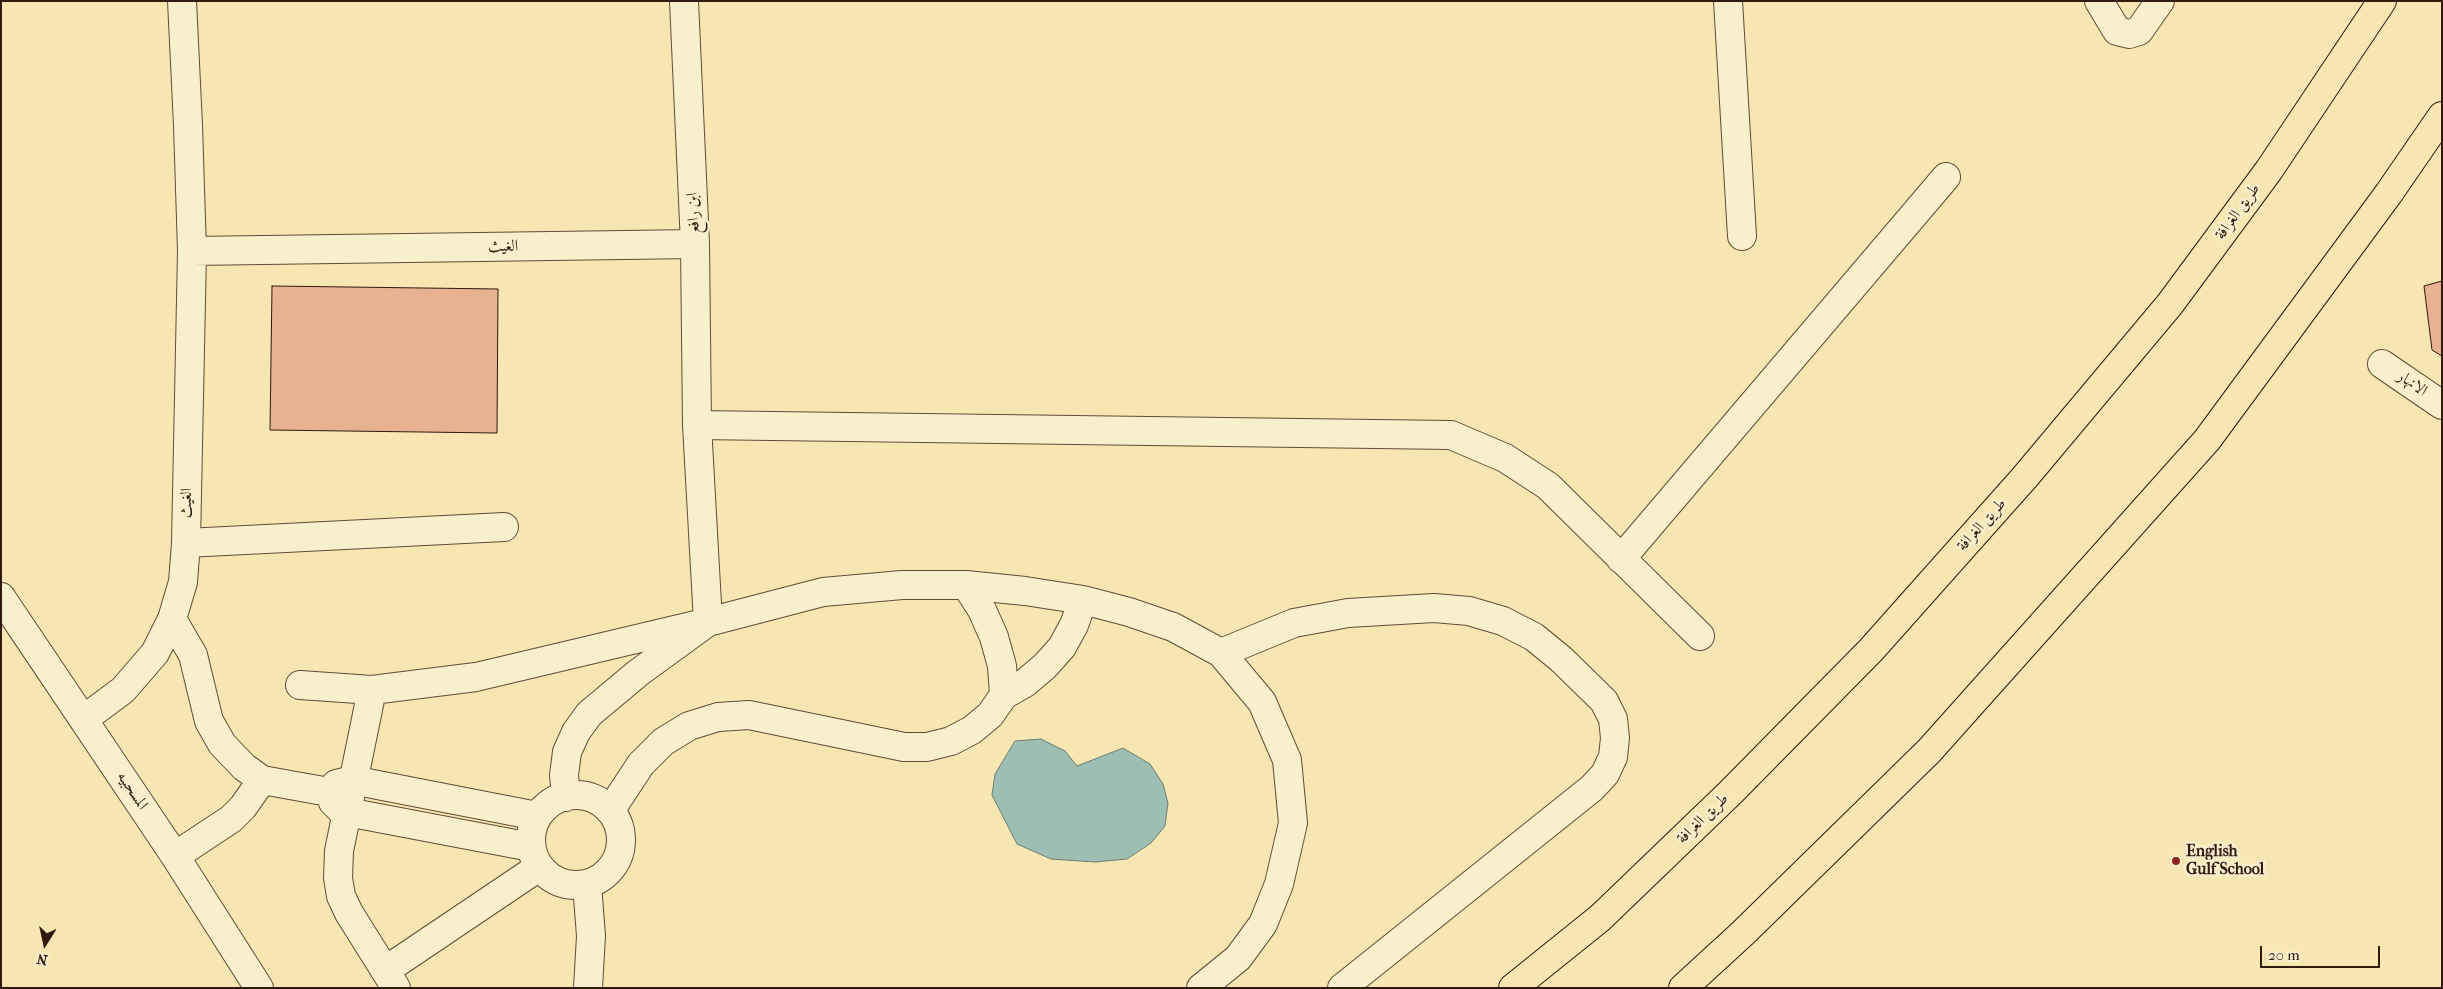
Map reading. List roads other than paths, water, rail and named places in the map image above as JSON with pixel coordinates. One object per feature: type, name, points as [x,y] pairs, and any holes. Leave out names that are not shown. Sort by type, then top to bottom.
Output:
[{"type":"highway","name":"طريق الغرافة","points":[[1513,988],[1600,918],[1730,793],[1871,650],[2025,477],[2170,304],[2269,170],[2382,1]]},
{"type":"highway","points":[[1683,988],[1743,933],[1929,751],[2207,440],[2389,193],[2442,116]]},
{"type":"street","name":"الغيث","points":[[84,719],[124,690],[155,653],[172,619],[183,582],[186,543],[192,251],[182,1]]},
{"type":"street","name":"ابن رافع","points":[[684,1],[695,244],[697,425],[708,622]]},
{"type":"street","points":[[1728,1],[1742,236]]},
{"type":"street","points":[[2099,1],[2117,31],[2129,34],[2139,30],[2160,1]]},
{"type":"street","points":[[1621,559],[1946,177]]},
{"type":"street","name":"الغيث","points":[[192,251],[695,244]]},
{"type":"street","name":"الانهار","points":[[2382,364],[2442,405]]},
{"type":"street","points":[[697,425],[1451,434],[1505,458],[1548,486],[1700,636]]},
{"type":"street","points":[[186,543],[504,527]]},
{"type":"street","points":[[300,685],[372,690],[476,677],[708,622],[824,592],[902,585],[966,586],[1025,590],[1083,600],[1173,627],[1221,653],[1262,702],[1287,760],[1293,823],[1279,884],[1263,924],[1238,958],[1205,987]]},
{"type":"street","points":[[966,586],[982,610],[994,637],[1002,666],[1004,695]]},
{"type":"street","name":"المسحبيه","points":[[1,598],[176,856],[259,988]]},
{"type":"street","points":[[610,811],[641,764],[663,742],[689,726],[718,717],[749,715],[904,747],[928,747],[950,741],[972,730],[990,715],[1004,695],[1026,683],[1046,666],[1074,625],[1083,600]]},
{"type":"street","points":[[1221,653],[1294,622],[1348,613],[1434,608],[1469,611],[1503,621],[1534,637],[1562,659],[1604,701],[1612,719],[1615,738],[1612,757],[1605,774],[1592,788],[1342,988]]},
{"type":"street","points":[[172,619],[193,655],[209,721],[222,744],[244,767],[262,780],[341,786],[537,816]]},
{"type":"street","points":[[566,797],[564,775],[567,752],[576,732],[590,714],[638,673],[708,622]]},
{"type":"street","points":[[372,690],[341,786],[347,812],[338,865],[341,896],[349,913],[391,979],[535,857]]},
{"type":"street","points":[[176,856],[231,819],[243,807],[262,780]]},
{"type":"street","points":[[566,797],[590,797],[610,811],[618,824],[621,839],[619,854],[612,868],[601,878],[587,884],[573,886],[560,883],[548,877],[535,857],[531,831],[537,816],[550,803],[566,797]]},
{"type":"street","points":[[347,812],[535,857]]},
{"type":"street","points":[[587,884],[591,936],[588,988]]},
{"type":"water","points":[[1041,739],[1065,751],[1077,766],[1123,748],[1150,764],[1163,784],[1168,803],[1165,826],[1151,843],[1127,859],[1095,862],[1051,859],[1017,844],[992,795],[995,774],[1015,741]]},
{"type":"place","name":"English Gulf School","points":[[2176,861]]}]
